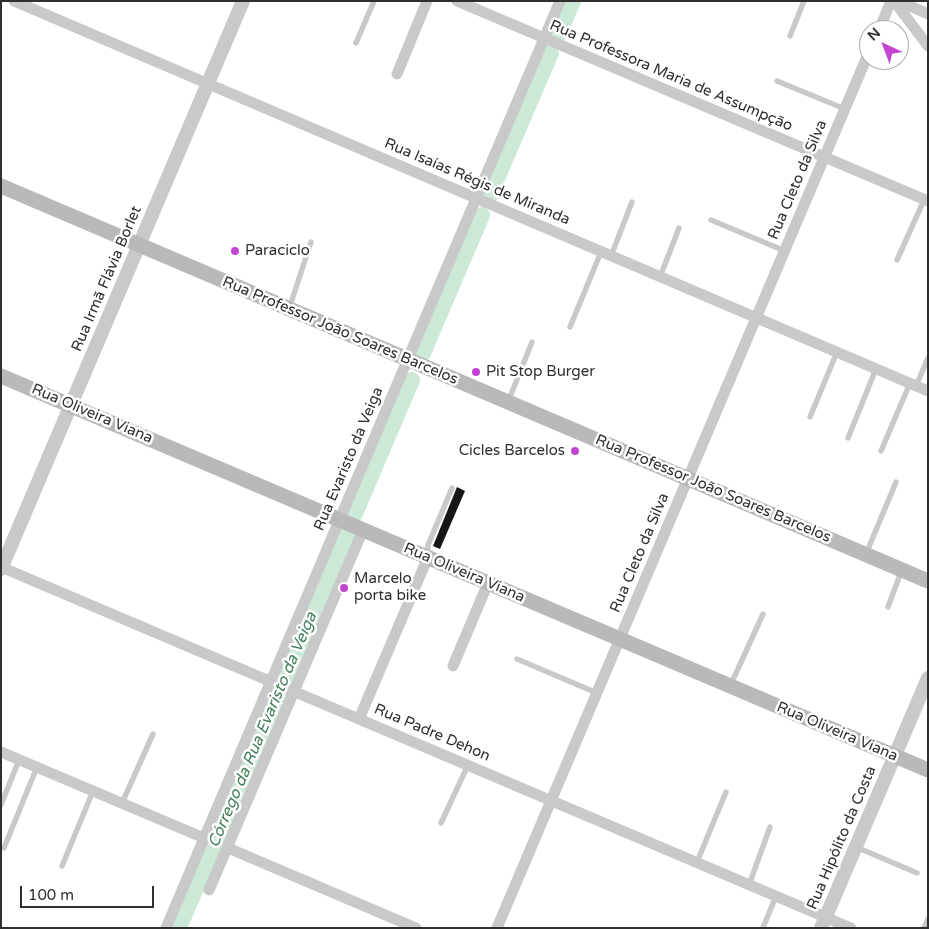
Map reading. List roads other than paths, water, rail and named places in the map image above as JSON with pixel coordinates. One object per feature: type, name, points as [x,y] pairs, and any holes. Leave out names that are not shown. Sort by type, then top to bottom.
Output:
[{"type":"main road","name":"Rua Professor João Soares Barcelos","points":[[1,186],[928,581]]},
{"type":"main road","name":"Rua Oliveira Viana","points":[[1,376],[928,770]]},
{"type":"street","name":"Rua Isaías Régis de Miranda","points":[[14,1],[928,391]]},
{"type":"street","name":"Rua Irmã Flávia Borlet","points":[[2,568],[243,1]]},
{"type":"street","points":[[397,74],[426,1]]},
{"type":"street","name":"Rua Professora Maria de Assumpção","points":[[457,1],[926,200]]},
{"type":"street","name":"Rua Evaristo da Veiga","points":[[166,928],[560,1]]},
{"type":"street","points":[[883,20],[892,1],[928,46]]},
{"type":"street","points":[[899,1],[928,14]]},
{"type":"street","name":"Rua Cleto da Silva","points":[[497,928],[861,70]]},
{"type":"street","points":[[210,890],[362,530]]},
{"type":"street","points":[[360,719],[428,558]]},
{"type":"street","name":"Rua Padre Dehon","points":[[2,568],[776,896],[824,922],[851,928]]},
{"type":"street","points":[[453,666],[488,583]]},
{"type":"street","name":"Rua Hipólito da Costa","points":[[824,922],[928,678]]},
{"type":"street","points":[[1,752],[204,838]]},
{"type":"street","points":[[228,848],[416,928]]},
{"type":"lane","points":[[356,43],[374,1]]},
{"type":"lane","points":[[790,36],[804,1]]},
{"type":"lane","points":[[777,80],[845,109]]},
{"type":"lane","points":[[897,260],[926,200]]},
{"type":"lane","points":[[570,327],[632,202]]},
{"type":"lane","points":[[711,220],[785,251]]},
{"type":"lane","points":[[660,277],[679,228]]},
{"type":"lane","points":[[289,309],[311,242]]},
{"type":"lane","points":[[508,402],[532,342]]},
{"type":"lane","points":[[810,417],[837,352]]},
{"type":"lane","points":[[881,451],[928,358]]},
{"type":"lane","points":[[848,438],[876,369]]},
{"type":"lane","points":[[866,554],[896,482]]},
{"type":"lane","points":[[428,558],[428,545],[452,488]]},
{"type":"lane","points":[[888,606],[902,570]]},
{"type":"lane","points":[[730,686],[763,614]]},
{"type":"lane","points":[[517,659],[597,693]]},
{"type":"lane","points":[[122,803],[153,734]]},
{"type":"lane","points":[[1,805],[19,760]]},
{"type":"lane","points":[[441,822],[468,765]]},
{"type":"lane","points":[[4,848],[37,767]]},
{"type":"lane","points":[[62,866],[93,791]]},
{"type":"lane","points":[[697,862],[726,792]]},
{"type":"lane","points":[[749,885],[770,827]]},
{"type":"lane","points":[[856,847],[917,873]]},
{"type":"lane","points":[[763,928],[776,896]]},
{"type":"lane","points":[[924,928],[928,919]]},
{"type":"waterway","name":"Córrego da Rua Evaristo da Veiga","points":[[559,34],[573,1]]},
{"type":"waterway","name":"Córrego da Rua Evaristo da Veiga","points":[[489,197],[551,53]]},
{"type":"waterway","name":"Córrego da Rua Evaristo da Veiga","points":[[423,353],[482,215]]},
{"type":"waterway","name":"Córrego da Rua Evaristo da Veiga","points":[[354,516],[412,380]]},
{"type":"waterway","name":"Córrego da Rua Evaristo da Veiga","points":[[179,928],[348,532]]},
{"type":"place","name":"Paraciclo","points":[[235,251]]},
{"type":"place","name":"Pit Stop Burger","points":[[476,372]]},
{"type":"place","name":"Cicles Barcelos","points":[[575,451]]},
{"type":"place","name":"Marcelo porta bike","points":[[344,588]]}]
